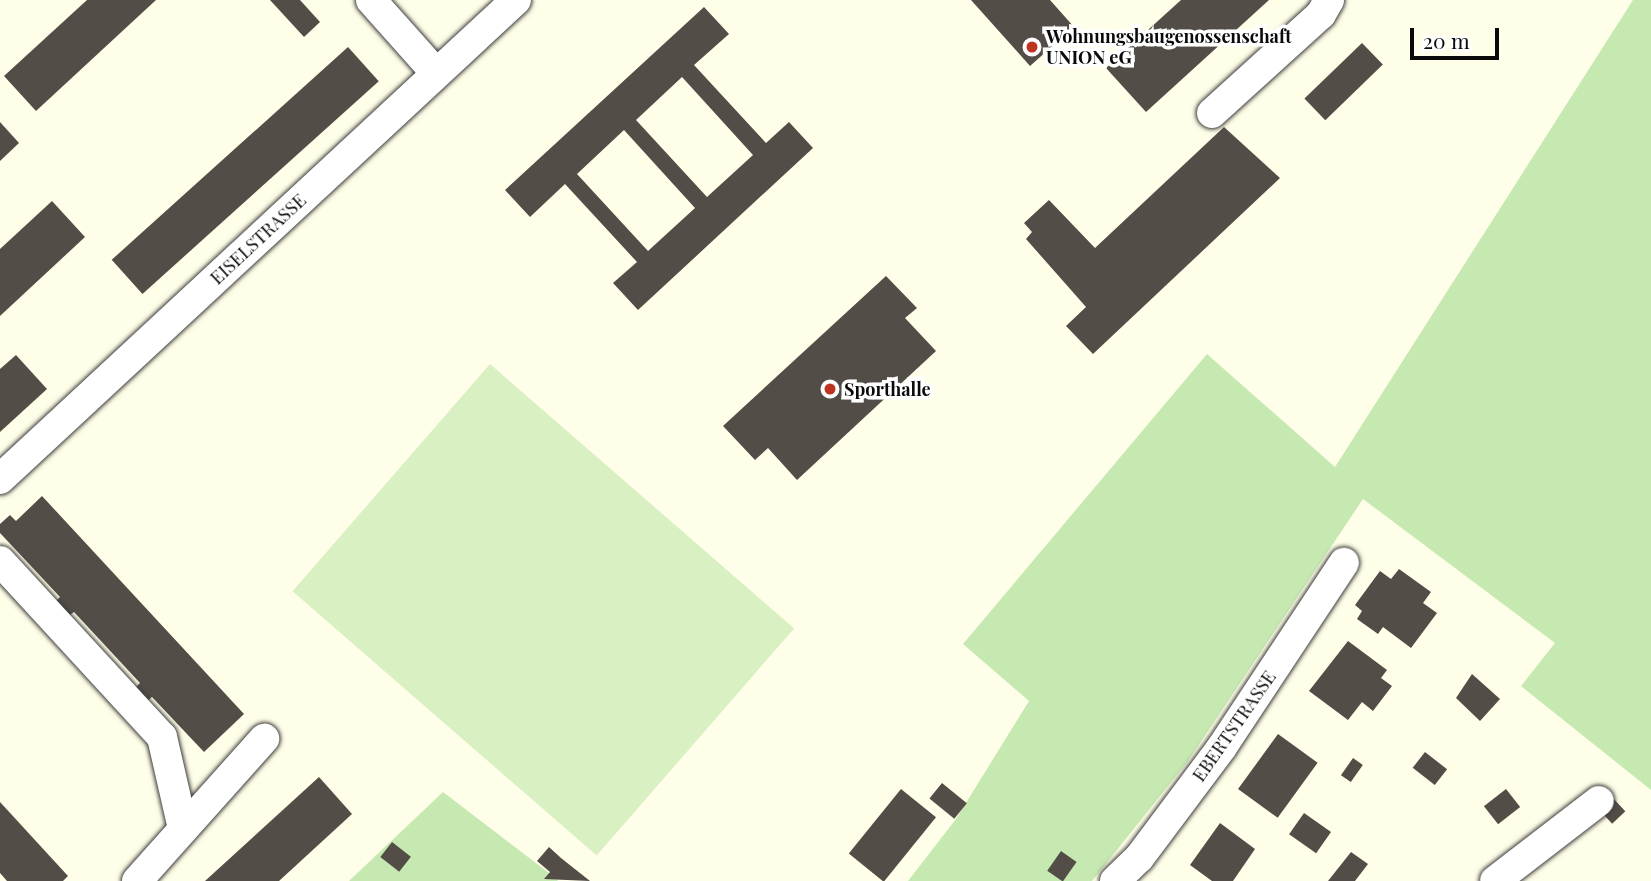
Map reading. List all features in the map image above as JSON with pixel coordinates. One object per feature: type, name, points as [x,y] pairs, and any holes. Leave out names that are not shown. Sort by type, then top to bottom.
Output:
[{"type":"street","points":[[371,0],[436,73]]},
{"type":"street","name":"EISELSTRASSE","points":[[0,479],[516,0]]},
{"type":"street","points":[[1212,113],[1321,14],[1329,0]]},
{"type":"street","points":[[0,561],[162,737],[183,829]]},
{"type":"street","name":"EBERTSTRASSE","points":[[1115,881],[1139,858],[1222,747],[1344,563]]},
{"type":"street","points":[[137,881],[264,739]]},
{"type":"street","points":[[1495,881],[1598,801]]},
{"type":"green space","points":[[1633,0],[1651,0],[1651,790],[1521,686],[1555,643],[1363,499],[1188,761],[1092,881],[908,881],[956,819],[1029,701],[963,644],[1207,354],[1335,467]]},
{"type":"green space","points":[[490,364],[794,628],[597,856],[293,591]]},
{"type":"green space","points":[[443,792],[549,873],[558,881],[349,881]]},
{"type":"building","points":[[87,0],[156,0],[36,111],[4,76]]},
{"type":"building","points":[[270,0],[300,0],[320,22],[304,37]]},
{"type":"building","name":"Wohnungsbaugenossenschaft UNION eG","points":[[971,0],[1050,0],[1074,27],[1030,66]]},
{"type":"building","points":[[1181,0],[1269,0],[1146,112],[1106,68]]},
{"type":"building","points":[[704,7],[729,34],[694,65],[766,143],[789,122],[813,148],[638,310],[613,283],[637,262],[565,184],[530,217],[505,190]],"holes":[[[682,77],[753,155],[707,197],[636,120]],[[624,130],[695,208],[648,251],[577,174]]]},
{"type":"building","points":[[1362,43],[1383,65],[1325,120],[1304,99]]},
{"type":"building","points":[[348,47],[379,81],[142,294],[112,260]]},
{"type":"building","points":[[0,122],[19,143],[0,161]]},
{"type":"building","points":[[1224,127],[1280,178],[1093,354],[1066,326],[1086,307],[1026,239],[1032,232],[1024,223],[1049,200],[1095,248]]},
{"type":"building","points":[[52,201],[85,237],[0,316],[0,249]]},
{"type":"building","name":"Sporthalle","points":[[886,276],[917,308],[905,318],[936,351],[797,480],[768,448],[755,460],[723,426]]},
{"type":"building","points":[[16,355],[47,389],[0,432],[0,369]]},
{"type":"building","points":[[42,496],[244,714],[204,752],[152,697],[145,703],[133,690],[140,683],[74,612],[67,617],[54,603],[60,597],[0,533],[0,524],[10,515],[16,521]]},
{"type":"building","points":[[1399,569],[1431,592],[1423,603],[1437,613],[1411,648],[1383,627],[1378,634],[1357,619],[1362,611],[1355,605],[1380,571],[1391,579]]},
{"type":"building","points":[[1348,641],[1387,670],[1381,678],[1392,686],[1373,711],[1362,702],[1348,720],[1309,691]]},
{"type":"building","points":[[1472,674],[1500,699],[1480,721],[1456,698]]},
{"type":"building","points":[[1278,734],[1318,763],[1278,818],[1238,789]]},
{"type":"building","points":[[1425,752],[1447,769],[1435,785],[1413,768]]},
{"type":"building","points":[[1353,758],[1363,765],[1351,782],[1341,775]]},
{"type":"building","points":[[319,777],[352,814],[279,881],[205,881]]},
{"type":"building","points":[[942,783],[967,803],[954,819],[929,799]]},
{"type":"building","points":[[901,789],[936,817],[884,881],[849,854]]},
{"type":"building","points":[[1506,789],[1520,807],[1498,824],[1484,806]]},
{"type":"building","points":[[1611,796],[1625,811],[1612,824],[1598,808]]},
{"type":"building","points":[[0,802],[68,876],[63,881],[7,881],[0,873]]},
{"type":"building","points":[[1304,813],[1331,832],[1316,853],[1289,834]]},
{"type":"building","points":[[1220,823],[1255,849],[1233,881],[1212,881],[1190,865]]},
{"type":"building","points":[[392,842],[411,857],[399,872],[380,857]]},
{"type":"building","points":[[549,847],[590,881],[544,879],[550,872],[537,861]]},
{"type":"building","points":[[1061,851],[1077,862],[1063,881],[1047,871]]},
{"type":"building","points":[[1351,852],[1368,864],[1355,881],[1328,881]]},
{"type":"place","name":"Wohnungsbaugenossenschaft UNION eG","points":[[1032,47]]},
{"type":"place","name":"Sporthalle","points":[[830,389]]}]
